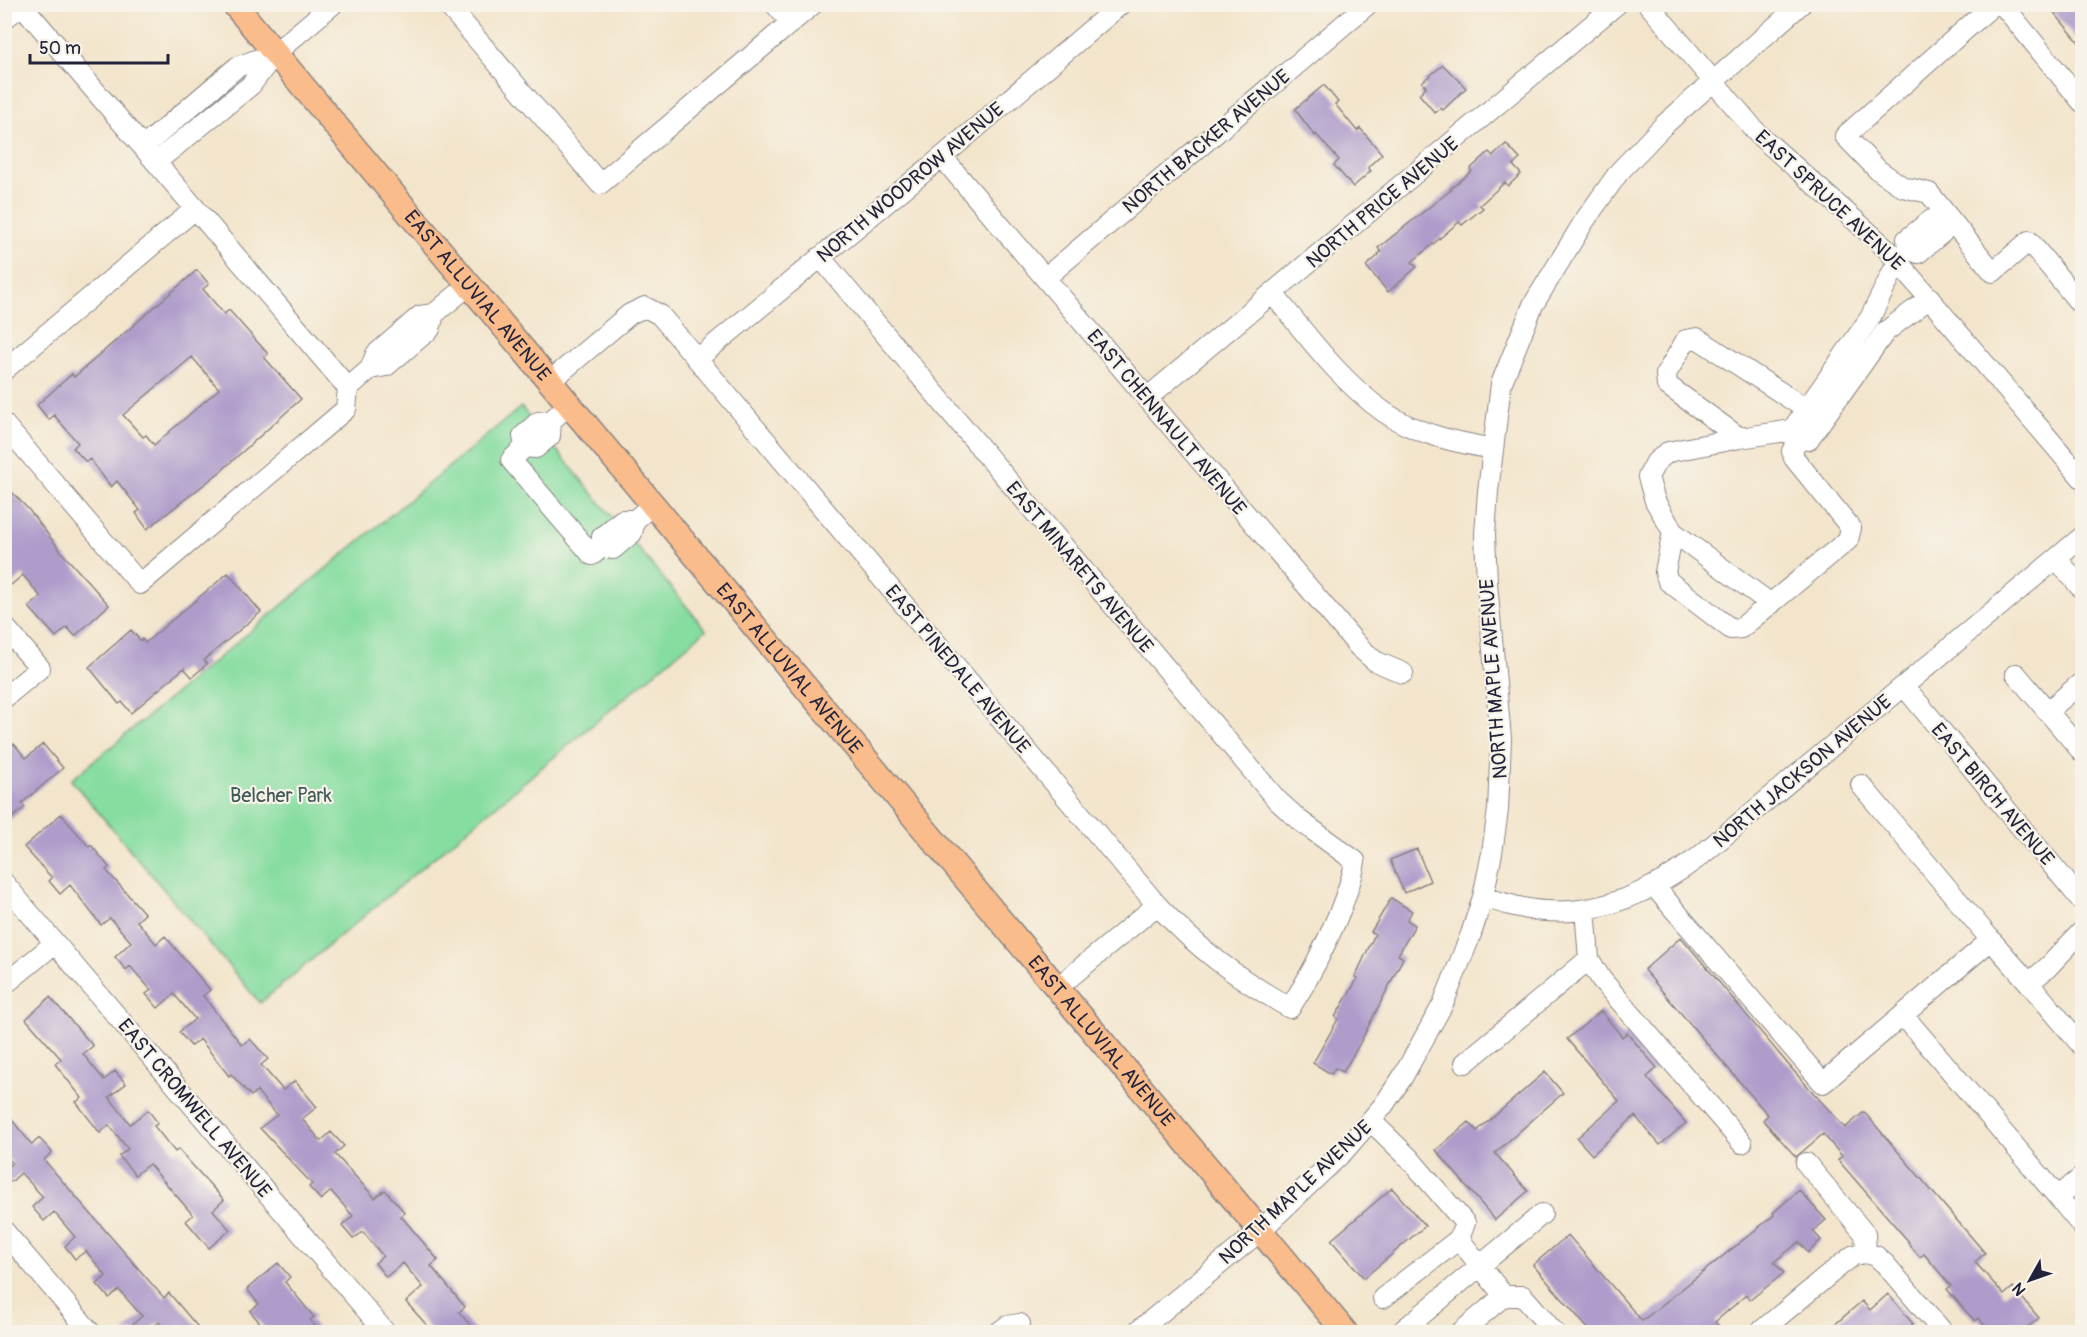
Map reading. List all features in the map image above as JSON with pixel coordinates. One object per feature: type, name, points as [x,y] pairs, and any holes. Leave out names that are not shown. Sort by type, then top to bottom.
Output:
[{"type":"main road","name":"EAST ALLUVIAL AVENUE","points":[[234,4],[549,382],[560,413],[1058,987],[1345,1332]]},
{"type":"street","points":[[4,19],[22,4],[348,388]]},
{"type":"street","points":[[156,162],[251,85],[275,53],[333,4]]},
{"type":"street","points":[[447,4],[600,184],[813,4]]},
{"type":"street","points":[[775,4],[791,23]]},
{"type":"street","name":"NORTH WOODROW AVENUE","points":[[697,359],[942,157],[1121,4]]},
{"type":"street","name":"NORTH BACKER AVENUE","points":[[1045,278],[1368,4]]},
{"type":"street","name":"NORTH PRICE AVENUE","points":[[1147,399],[1617,4]]},
{"type":"street","name":"EAST SPRUCE AVENUE","points":[[1648,4],[1758,134],[1887,249],[1903,255],[1930,298],[2082,478]]},
{"type":"street","name":"NORTH MAPLE AVENUE","points":[[1137,1332],[1260,1231],[1344,1151],[1371,1121],[1402,1078],[1443,1004],[1483,897],[1494,843],[1501,775],[1501,739],[1487,583],[1485,534],[1492,449],[1501,384],[1533,305],[1585,220],[1619,172],[1664,124],[1801,4]]},
{"type":"street","points":[[1994,4],[1845,136],[1878,170],[1903,187],[1929,194],[1945,220],[1993,272],[2029,241],[2082,306]]},
{"type":"street","points":[[2002,4],[2082,102]]},
{"type":"street","points":[[143,147],[237,67],[275,53]]},
{"type":"street","name":"EAST CHENNAULT AVENUE","points":[[942,157],[1359,647],[1375,661],[1402,673]]},
{"type":"street","points":[[4,370],[195,209]]},
{"type":"street","points":[[1672,532],[1665,572],[1668,581],[1731,629],[1741,628],[1848,540],[1851,528],[1794,458],[1792,451],[1796,434],[1806,409],[1870,318],[1903,255],[1918,253],[1942,233],[1945,220]]},
{"type":"street","name":"EAST MINARETS AVENUE","points":[[820,257],[1277,800],[1299,820],[1355,861],[1351,881],[1332,929],[1310,978],[1290,1008]]},
{"type":"street","points":[[4,424],[140,584],[346,409],[348,388],[370,369],[386,366],[430,329],[434,314],[469,285]]},
{"type":"street","points":[[1273,294],[1354,388],[1385,413],[1420,431],[1459,443],[1492,449]]},
{"type":"street","points":[[1771,604],[1672,532],[1655,501],[1648,477],[1656,462],[1668,452],[1740,438],[1796,434],[1808,440],[1885,332],[1930,298]]},
{"type":"street","name":"EAST PINEDALE AVENUE","points":[[549,382],[630,314],[645,307],[660,315],[1157,905],[1185,935],[1219,964],[1290,1008]]},
{"type":"street","points":[[1870,318],[1885,332]]},
{"type":"street","points":[[1740,438],[1667,385],[1666,374],[1686,340],[1697,338],[1806,409]]},
{"type":"street","points":[[560,413],[538,422],[523,436],[525,447],[511,459],[592,555],[602,548],[602,537],[622,520],[644,512]]},
{"type":"street","name":"NORTH JACKSON AVENUE","points":[[1483,897],[1515,907],[1546,912],[1585,909],[1619,902],[1675,875],[2082,537]]},
{"type":"street","points":[[2057,559],[2082,589]]},
{"type":"street","points":[[4,626],[40,668],[4,698]]},
{"type":"street","points":[[2016,674],[2082,753]]},
{"type":"street","points":[[2048,711],[2082,682]]},
{"type":"street","name":"EAST BIRCH AVENUE","points":[[1904,686],[2082,901]]},
{"type":"street","points":[[1861,785],[2082,1046]]},
{"type":"street","name":"EAST CROMWELL AVENUE","points":[[4,884],[385,1332]]},
{"type":"street","points":[[1654,886],[1823,1083],[1991,940]]},
{"type":"street","points":[[1058,987],[1157,905]]},
{"type":"street","points":[[1585,909],[1589,959],[1601,979],[1742,1143]]},
{"type":"street","points":[[2029,983],[2048,967],[2082,931]]},
{"type":"street","points":[[4,985],[55,943]]},
{"type":"street","points":[[1465,1063],[1589,959]]},
{"type":"street","points":[[1903,1015],[2082,1226]]},
{"type":"street","points":[[1371,1121],[1409,1158],[1465,1223],[1459,1239],[1383,1298]]},
{"type":"street","points":[[1806,1163],[1866,1234],[1866,1252]]},
{"type":"street","points":[[2058,1197],[2082,1177]]},
{"type":"street","points":[[1401,1332],[1542,1214]]},
{"type":"street","points":[[4,1231],[90,1332]]},
{"type":"street","points":[[1459,1239],[1504,1296]]},
{"type":"street","points":[[1760,1332],[1842,1264],[1854,1255],[1866,1252],[1886,1264],[1943,1332]]},
{"type":"street","points":[[1461,1332],[1504,1296],[1523,1296],[1554,1332]]},
{"type":"street","points":[[999,1332],[1007,1326],[1020,1324]]},
{"type":"green space","name":"Belcher Park","points":[[521,407],[706,630],[260,1003],[71,780]]},
{"type":"building","points":[[2047,4],[2082,4],[2082,46]]},
{"type":"building","points":[[1443,65],[1466,88],[1443,110],[1441,108],[1435,113],[1419,94],[1426,87],[1422,82]]},
{"type":"building","points":[[1324,85],[1338,102],[1335,104],[1357,131],[1360,128],[1382,154],[1368,168],[1371,171],[1353,187],[1334,165],[1339,160],[1316,134],[1315,136],[1295,109]]},
{"type":"building","points":[[1506,144],[1520,159],[1513,165],[1521,174],[1508,186],[1505,182],[1480,205],[1483,208],[1462,225],[1459,222],[1412,262],[1417,267],[1388,292],[1366,266],[1381,252],[1378,248],[1451,190],[1489,152],[1493,156]]},
{"type":"building","points":[[197,270],[209,284],[203,289],[224,314],[229,310],[268,354],[264,357],[301,399],[220,472],[147,529],[136,513],[140,510],[117,481],[111,487],[90,459],[86,462],[73,448],[78,443],[54,415],[49,420],[37,405],[72,374],[74,377]],"holes":[[[192,357],[219,389],[154,445],[146,435],[143,437],[123,415]]]},
{"type":"building","points":[[4,484],[29,510],[64,555],[109,605],[75,636],[67,627],[56,637],[29,607],[41,597],[23,575],[11,585],[4,577]]},
{"type":"building","points":[[228,573],[261,612],[204,660],[207,664],[192,677],[184,668],[131,713],[122,702],[119,704],[89,667],[131,630],[145,643]]},
{"type":"building","points":[[14,744],[26,758],[43,744],[63,768],[22,803],[25,807],[11,819],[4,811],[4,752]]},
{"type":"building","points":[[61,814],[89,847],[91,845],[109,867],[106,870],[145,914],[137,921],[156,944],[165,936],[210,990],[203,996],[242,1045],[250,1039],[268,1059],[261,1065],[283,1090],[295,1081],[317,1107],[302,1119],[321,1141],[331,1132],[344,1146],[335,1154],[375,1198],[385,1190],[405,1213],[401,1216],[438,1260],[431,1266],[465,1307],[459,1312],[476,1332],[433,1332],[406,1302],[423,1287],[403,1263],[386,1277],[375,1263],[383,1256],[363,1232],[353,1239],[342,1226],[353,1216],[331,1191],[321,1200],[309,1187],[312,1184],[260,1128],[277,1115],[257,1091],[251,1096],[231,1074],[229,1076],[200,1039],[191,1046],[179,1032],[195,1019],[174,994],[158,1008],[146,994],[151,990],[130,966],[126,970],[115,957],[131,942],[110,918],[101,925],[70,885],[60,894],[49,881],[52,878],[24,847]]},
{"type":"building","points":[[1417,849],[1430,881],[1404,893],[1390,860]]},
{"type":"building","points":[[1391,898],[1412,911],[1407,920],[1415,925],[1398,955],[1403,958],[1359,1045],[1343,1072],[1335,1068],[1331,1074],[1313,1063],[1338,1019],[1335,1017],[1358,978],[1355,977],[1375,934],[1371,932]]},
{"type":"building","points":[[1681,937],[1845,1128],[1864,1112],[1985,1253],[1975,1262],[2004,1295],[2013,1287],[2039,1318],[2021,1332],[2001,1332],[1996,1326],[1990,1331],[1978,1318],[1975,1321],[1963,1308],[1947,1289],[1951,1286],[1924,1254],[1920,1257],[1838,1160],[1842,1156],[1823,1134],[1796,1157],[1763,1120],[1768,1115],[1644,970]]},
{"type":"building","points":[[50,997],[93,1046],[83,1054],[104,1080],[115,1071],[126,1084],[109,1097],[130,1124],[148,1110],[158,1123],[154,1126],[175,1152],[178,1149],[224,1200],[213,1210],[230,1230],[209,1248],[186,1221],[193,1215],[149,1164],[135,1175],[119,1156],[128,1149],[109,1125],[100,1133],[76,1102],[82,1098],[55,1064],[61,1059],[26,1019]]},
{"type":"building","points":[[1601,1011],[1622,1037],[1627,1033],[1657,1068],[1647,1077],[1686,1123],[1660,1145],[1635,1116],[1592,1155],[1577,1138],[1619,1101],[1567,1039]]},
{"type":"building","points":[[1545,1072],[1563,1093],[1495,1153],[1528,1191],[1495,1220],[1436,1150],[1469,1122],[1477,1131]]},
{"type":"building","points":[[4,1110],[32,1145],[39,1138],[52,1152],[44,1160],[164,1298],[169,1293],[197,1326],[190,1332],[168,1332],[159,1322],[147,1332],[124,1332],[142,1316],[119,1290],[109,1298],[97,1284],[106,1276],[86,1251],[75,1259],[65,1246],[75,1237],[54,1212],[44,1221],[32,1207],[43,1197],[21,1173],[11,1182],[4,1175],[4,1170],[12,1163],[4,1154]]},
{"type":"building","points":[[1392,1188],[1425,1226],[1364,1278],[1331,1240]]},
{"type":"building","points":[[1799,1190],[1826,1220],[1813,1231],[1821,1240],[1808,1253],[1799,1242],[1774,1262],[1784,1273],[1750,1300],[1746,1295],[1715,1322],[1724,1332],[1591,1332],[1533,1265],[1568,1235],[1642,1321],[1774,1215],[1773,1213]]},
{"type":"building","points":[[278,1263],[290,1277],[285,1282],[314,1317],[310,1320],[320,1332],[268,1332],[250,1311],[259,1304],[247,1289]]},
{"type":"building","points":[[1888,1294],[1913,1324],[1904,1332],[1826,1332],[1862,1301],[1870,1310]]}]
